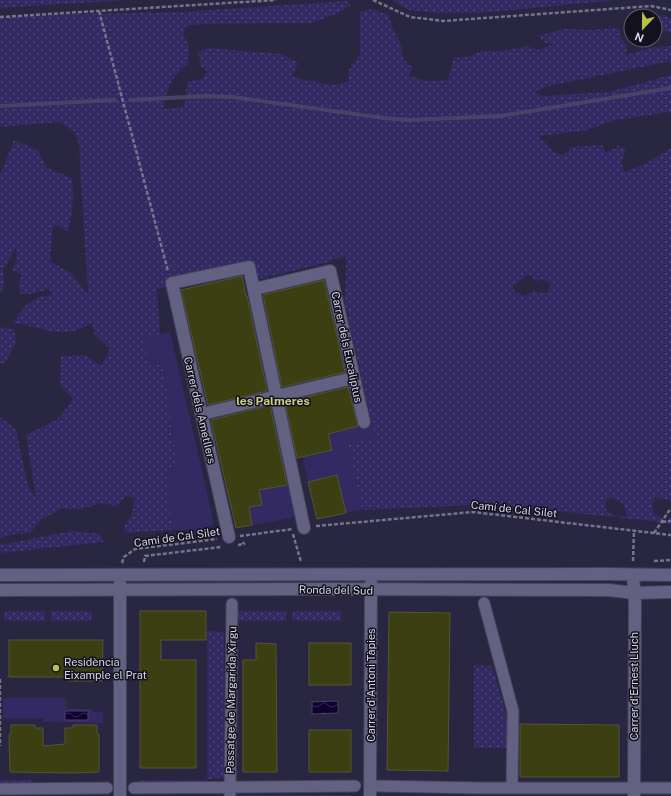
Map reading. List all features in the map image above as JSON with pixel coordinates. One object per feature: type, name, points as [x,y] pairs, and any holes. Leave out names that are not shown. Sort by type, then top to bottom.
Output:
[{"type":"street","points":[[172,283],[249,266],[304,528]]},
{"type":"street","name":"Carrer dels Eucaliptus","points":[[255,290],[330,272],[364,422]]},
{"type":"street","name":"Carrer dels Ametllers","points":[[172,283],[231,543]]},
{"type":"street","points":[[202,414],[353,378]]},
{"type":"street","name":"Carrer d'Antoni Tàpies","points":[[370,796],[371,574]]},
{"type":"street","name":"Ronda del Sud","points":[[0,575],[671,575]]},
{"type":"street","points":[[120,575],[120,796]]},
{"type":"street","name":"Carrer d'Ernest Lluch","points":[[633,575],[634,792]]},
{"type":"street","name":"Ronda del Sud","points":[[0,590],[332,589],[608,590],[634,593],[671,592]]},
{"type":"street","points":[[484,603],[513,711],[512,787]]},
{"type":"street","name":"Passatge de Margarida Xirgu","points":[[230,792],[232,604]]},
{"type":"street","points":[[134,788],[230,792],[356,786]]},
{"type":"street","points":[[378,786],[481,792],[512,787],[634,792],[671,788]]},
{"type":"street","points":[[0,789],[107,788]]},
{"type":"path","points":[[0,17],[276,0]]},
{"type":"path","points":[[373,0],[410,17],[443,21],[651,6],[671,10]]},
{"type":"path","points":[[99,11],[172,283]]},
{"type":"path","points":[[654,533],[671,508]]},
{"type":"path","name":"Camí de Cal Silet","points":[[355,523],[473,512],[671,535]]},
{"type":"path","points":[[661,522],[671,521]]},
{"type":"path","points":[[633,561],[634,530]]},
{"type":"path","points":[[293,534],[301,562]]},
{"type":"path","points":[[144,562],[145,556],[231,543],[244,544],[243,542]]},
{"type":"path","name":"Camí de Cal Silet","points":[[120,575],[124,557],[134,549],[231,543]]},
{"type":"path","points":[[0,679],[0,746]]},
{"type":"shaded area","points":[[0,0],[128,0],[0,8]]},
{"type":"shaded area","points":[[392,0],[616,0],[478,13],[439,13],[409,10]]},
{"type":"shaded area","points":[[347,1],[351,5],[339,13],[311,23],[203,24],[186,26],[183,35],[189,45],[188,64],[177,74],[170,84],[163,109],[184,107],[187,82],[202,79],[207,71],[201,67],[198,52],[208,48],[282,54],[298,63],[292,77],[331,85],[349,82],[348,72],[360,54],[360,12],[373,9],[389,15],[393,30],[401,44],[403,59],[413,68],[408,76],[429,81],[448,80],[454,58],[466,57],[482,51],[503,51],[527,46],[538,50],[554,44],[546,43],[537,36],[564,29],[590,30],[618,28],[620,29],[620,37],[623,40],[623,48],[627,48],[626,55],[650,48],[663,48],[663,47],[671,46],[671,61],[544,87],[535,92],[542,96],[609,92],[671,75],[671,112],[615,120],[584,131],[538,136],[552,151],[563,155],[571,147],[602,145],[606,153],[618,146],[626,148],[621,163],[624,172],[643,165],[671,148],[671,501],[655,497],[652,506],[654,514],[667,521],[671,517],[671,525],[661,522],[472,502],[472,505],[362,510],[348,444],[375,438],[345,303],[346,257],[333,259],[333,261],[259,279],[256,265],[157,289],[160,335],[143,338],[149,366],[163,363],[177,468],[166,471],[172,530],[125,533],[124,526],[131,517],[135,499],[127,496],[116,506],[101,503],[82,509],[60,509],[41,520],[30,533],[14,534],[0,538],[0,417],[16,429],[28,486],[36,498],[26,435],[58,419],[73,399],[60,385],[61,356],[85,355],[101,366],[110,349],[94,334],[92,323],[71,332],[54,332],[12,323],[26,305],[39,297],[53,295],[49,289],[31,294],[20,294],[18,285],[22,275],[12,270],[17,259],[16,247],[3,270],[4,286],[0,295],[0,210],[2,207],[0,206],[0,172],[2,171],[14,140],[38,150],[46,167],[72,178],[73,205],[68,232],[55,224],[52,232],[50,261],[71,273],[88,295],[79,146],[75,132],[59,122],[0,127],[0,17],[181,12]],"holes":[[[529,274],[533,277],[535,282],[543,279],[551,284],[546,293],[539,293],[534,290],[525,296],[516,293],[512,286]],[[611,497],[624,505],[627,516],[619,517],[607,512],[605,502]]]},
{"type":"shaded area","points":[[663,15],[671,18],[671,33],[663,30]]},
{"type":"shaded area","points":[[0,327],[14,329],[16,343],[5,363],[0,364]]},
{"type":"shaded area","points":[[170,332],[214,523],[208,530],[172,530],[166,471],[177,468],[163,363],[149,366],[142,338]]},
{"type":"shaded area","points":[[372,423],[375,438],[348,444],[362,510],[346,513],[337,475],[308,482],[302,456],[332,450],[328,434]]},
{"type":"shaded area","points":[[289,484],[294,515],[292,518],[252,525],[249,507],[261,505],[259,490]]},
{"type":"shaded area","points":[[72,531],[100,534],[104,542],[0,553],[0,545]]},
{"type":"shaded area","points":[[4,611],[45,611],[45,621],[4,621]]},
{"type":"shaded area","points":[[51,611],[92,611],[92,621],[51,621]]},
{"type":"shaded area","points":[[237,611],[286,611],[286,621],[237,621]]},
{"type":"shaded area","points":[[292,611],[341,611],[341,621],[292,621]]},
{"type":"shaded area","points":[[207,631],[224,632],[224,778],[207,779]]},
{"type":"shaded area","points":[[474,665],[492,666],[506,714],[506,748],[474,748]]},
{"type":"shaded area","points":[[3,698],[66,698],[66,709],[92,709],[92,712],[103,712],[103,723],[43,722],[43,718],[3,719]]},
{"type":"shaded area","points":[[0,780],[31,780],[31,783],[0,783]]},
{"type":"shaded area","points":[[140,780],[208,780],[208,783],[140,783]]},
{"type":"shaded area","points":[[351,795],[351,796],[237,796]]},
{"type":"water","points":[[338,701],[338,713],[312,714],[312,702]]},
{"type":"water","points":[[65,711],[88,711],[88,720],[65,720]]},
{"type":"building","points":[[242,276],[267,391],[208,405],[181,290]]},
{"type":"building","points":[[324,280],[345,372],[282,387],[263,295]]},
{"type":"building","points":[[348,387],[358,426],[328,434],[332,450],[297,458],[285,402]]},
{"type":"building","points":[[270,405],[287,485],[259,490],[262,505],[249,507],[252,525],[236,528],[211,420]]},
{"type":"building","points":[[337,475],[346,513],[317,519],[308,482]]},
{"type":"building","points":[[140,611],[206,611],[206,640],[161,640],[161,660],[196,660],[196,768],[140,768]]},
{"type":"building","points":[[389,612],[450,613],[448,771],[387,770]]},
{"type":"building","name":"Residència Eixample el Prat","points":[[9,640],[103,640],[102,681],[69,681],[69,677],[9,677]]},
{"type":"building","points":[[256,643],[276,644],[277,772],[243,772],[243,660],[256,660]]},
{"type":"building","points":[[309,643],[351,643],[351,685],[309,685]]},
{"type":"building","points":[[520,724],[619,725],[619,777],[520,777]]},
{"type":"building","points":[[11,725],[35,725],[35,728],[43,728],[43,746],[65,744],[65,728],[73,728],[73,725],[97,725],[97,734],[99,734],[99,772],[10,772],[9,734],[11,734]]},
{"type":"building","points":[[309,730],[351,730],[351,772],[309,772]]},
{"type":"waterway","points":[[130,100],[206,96],[233,97],[384,118],[410,120],[500,116],[671,88]]},
{"type":"waterway","points":[[0,106],[115,100]]},
{"type":"place","name":"Residència Eixample el Prat","points":[[56,668]]},
{"type":"district","name":"les Palmeres","points":[[273,401]]}]
